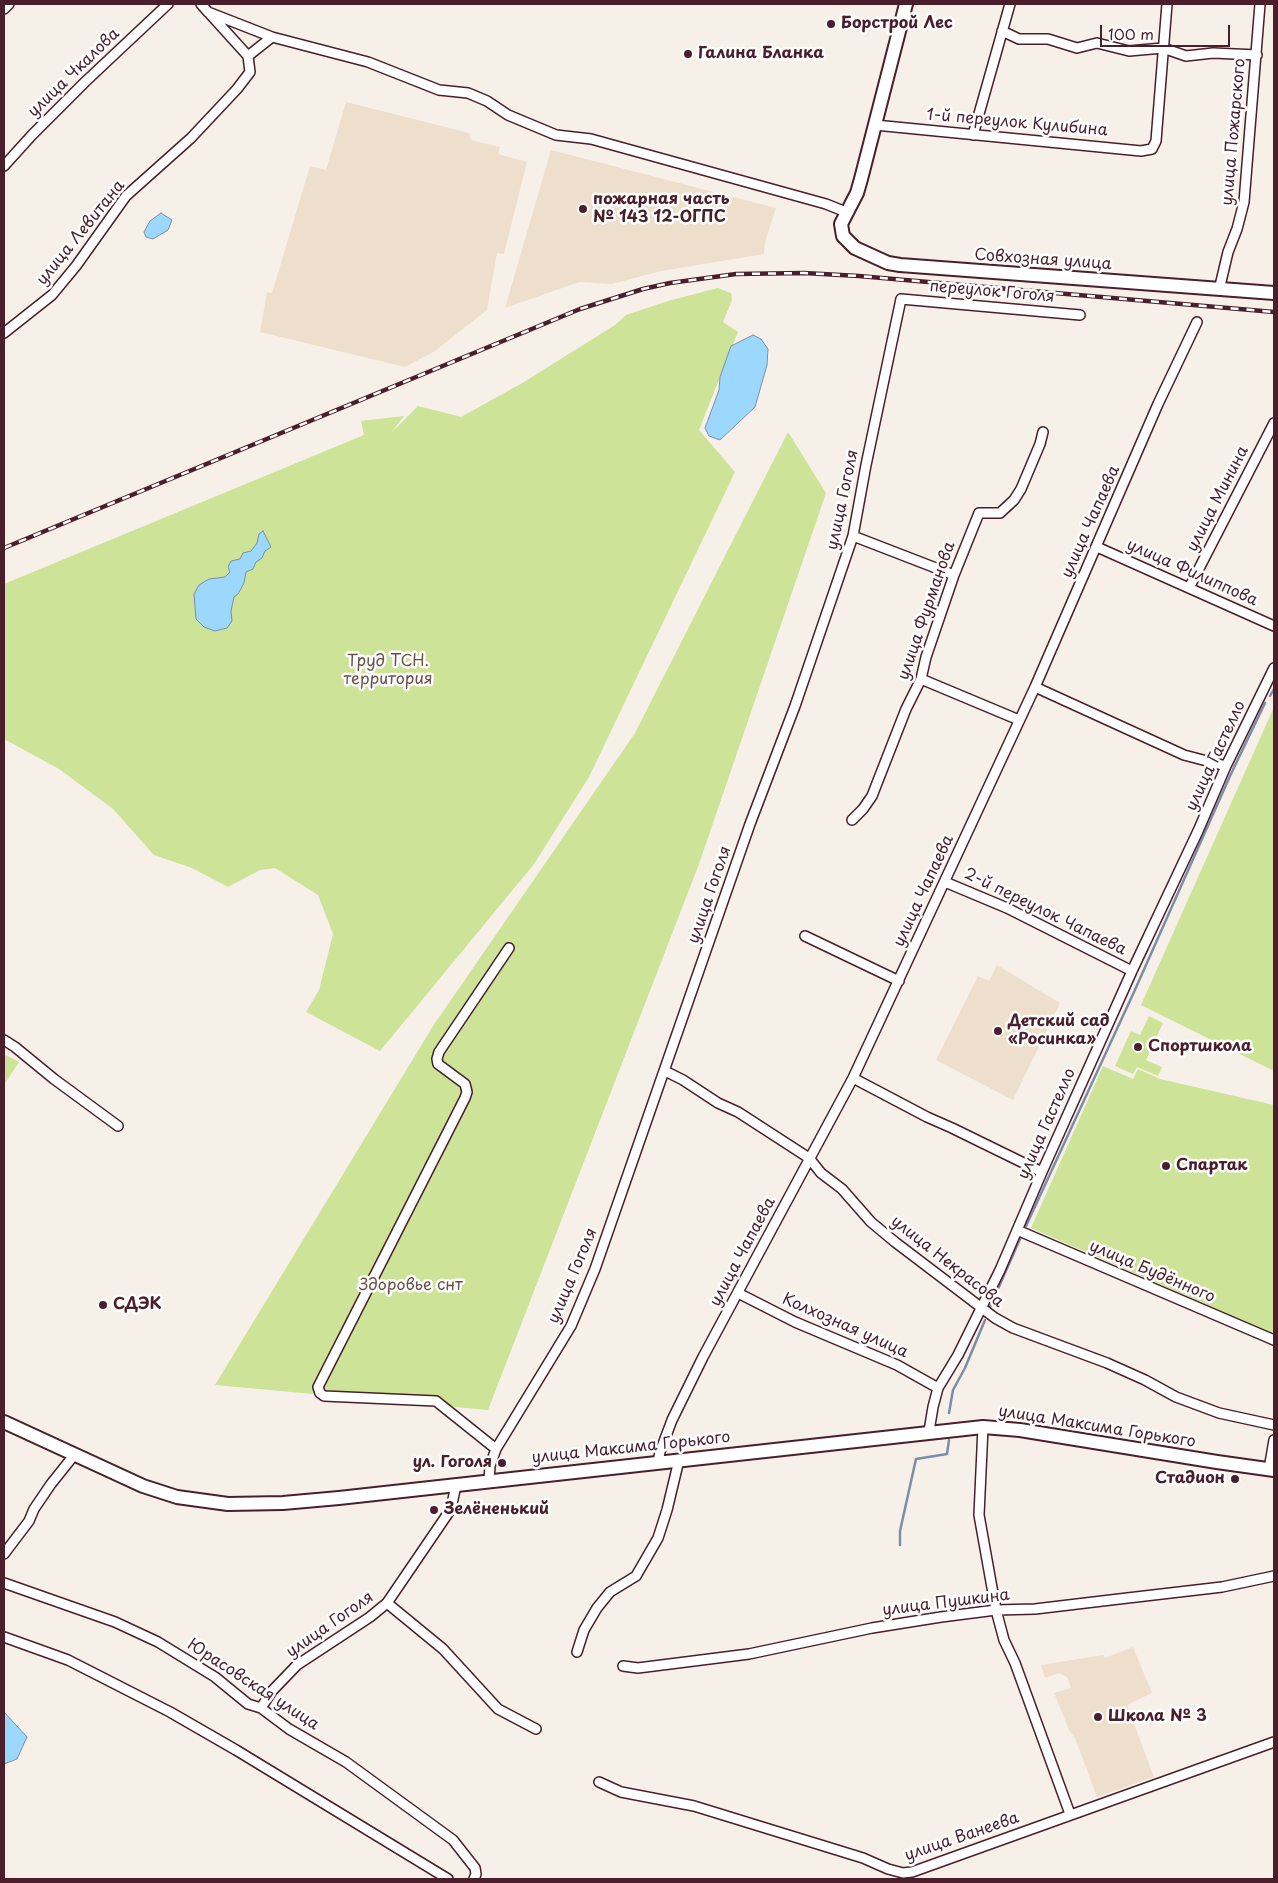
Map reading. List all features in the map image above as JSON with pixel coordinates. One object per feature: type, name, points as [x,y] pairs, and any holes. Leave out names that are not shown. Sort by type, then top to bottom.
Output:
[{"type":"street","points":[[4,9],[9,4]]},
{"type":"street","name":"улица Чкалова","points":[[4,166],[58,109],[168,4]]},
{"type":"street","points":[[201,4],[248,56],[272,36]]},
{"type":"street","points":[[208,12],[272,36],[368,62],[439,90],[468,93],[487,101],[508,114],[556,135],[591,139],[807,199],[846,212],[857,193],[906,4]]},
{"type":"street","points":[[973,135],[1010,4]]},
{"type":"street","points":[[1163,48],[1167,4]]},
{"type":"street","name":"улица Пожарского","points":[[1219,290],[1228,252],[1237,229],[1244,202],[1260,4]]},
{"type":"street","points":[[1002,31],[1019,39],[1048,39],[1068,47],[1077,48],[1097,44],[1129,51],[1163,48],[1186,56],[1213,53],[1256,55]]},
{"type":"street","name":"1-й переулок Кулибина","points":[[875,125],[1141,151],[1152,150],[1156,141],[1163,48]]},
{"type":"street","name":"улица Левитана","points":[[4,333],[52,295],[76,266],[126,196],[191,138],[230,96],[250,72],[248,56]]},
{"type":"street","name":"Совхозная улица","points":[[846,212],[841,224],[841,230],[848,243],[863,253],[888,263],[1219,290],[1274,292]]},
{"type":"street","name":"переулок Гоголя","points":[[901,299],[1080,315]]},
{"type":"street","name":"улица Гоголя","points":[[489,1480],[490,1466],[496,1449],[571,1326],[595,1269],[750,824],[795,706],[853,536],[901,299]]},
{"type":"street","name":"улица Чапаева","points":[[658,1462],[672,1420],[703,1358],[853,1078],[899,981],[1035,687],[1158,404],[1196,322]]},
{"type":"street","name":"улица Минина","points":[[1189,588],[1274,423]]},
{"type":"street","name":"улица Фурманова","points":[[852,820],[872,796],[906,709],[921,679],[926,657],[954,575],[979,513],[1000,513],[1014,500],[1022,489],[1043,432]]},
{"type":"street","points":[[853,536],[954,575]]},
{"type":"street","name":"улица Филиппова","points":[[1097,547],[1274,626]]},
{"type":"street","name":"улица Гастелло","points":[[929,1432],[938,1388],[958,1355],[1017,1230],[1132,971],[1198,831],[1226,766],[1274,668]]},
{"type":"street","points":[[921,679],[1019,720]]},
{"type":"street","points":[[1035,687],[1184,755],[1226,766]]},
{"type":"street","name":"2-й переулок Чапаева","points":[[945,882],[1007,908],[1132,971]]},
{"type":"street","points":[[805,936],[899,981]]},
{"type":"street","points":[[496,1449],[436,1401],[324,1396],[320,1393],[318,1387],[465,1098],[467,1092],[465,1084],[438,1064],[436,1059],[439,1052],[509,948]]},
{"type":"street","points":[[4,1040],[118,1126]]},
{"type":"street","name":"улица Некрасова","points":[[665,1071],[684,1080],[718,1103],[738,1112],[809,1158],[821,1173],[842,1189],[871,1222],[980,1309],[1013,1328],[1106,1363],[1145,1380],[1176,1397],[1219,1413],[1274,1425]]},
{"type":"street","points":[[853,1078],[926,1117],[1042,1172]]},
{"type":"street","name":"улица Будённого","points":[[1017,1230],[1274,1340]]},
{"type":"street","name":"Колхозная улица","points":[[738,1292],[795,1322],[897,1365],[938,1388]]},
{"type":"street","name":"улица Максима Горького","points":[[4,1422],[143,1486],[204,1502],[228,1504],[282,1503],[983,1427],[1020,1430],[1272,1469]]},
{"type":"street","points":[[983,1427],[979,1515],[996,1610],[1004,1640],[1015,1663],[1070,1814]]},
{"type":"street","points":[[1272,1469],[1274,1440]]},
{"type":"street","points":[[4,1554],[29,1521],[34,1509],[46,1492],[75,1454]]},
{"type":"street","points":[[577,1652],[584,1630],[597,1608],[610,1592],[636,1576],[658,1538],[667,1510],[678,1460]]},
{"type":"street","name":"улица Гоголя","points":[[260,1708],[272,1691],[297,1665],[370,1618],[387,1603],[450,1509],[456,1485]]},
{"type":"street","name":"улица Пушкина","points":[[623,1666],[638,1668],[748,1654],[872,1628],[996,1610],[1035,1609],[1222,1587],[1274,1576]]},
{"type":"street","name":"Юрасовская улица","points":[[4,1583],[115,1622],[158,1642],[215,1677],[248,1704],[260,1708],[289,1729],[346,1762],[453,1840],[474,1868],[476,1874],[474,1879]]},
{"type":"street","points":[[387,1603],[443,1649],[498,1709],[536,1729]]},
{"type":"street","points":[[4,1637],[68,1660],[170,1712],[448,1879]]},
{"type":"street","name":"улица Ванеева","points":[[599,1782],[621,1792],[694,1806],[863,1858],[899,1873],[912,1872],[1274,1742]]},
{"type":"street","points":[[888,1869],[894,1875],[894,1879]]},
{"type":"street","points":[[902,1879],[912,1872]]},
{"type":"shaded area","points":[[346,102],[469,133],[471,140],[500,147],[498,154],[527,162],[504,254],[497,253],[487,310],[435,351],[405,367],[260,332],[267,292],[272,293],[310,166],[326,170]]},
{"type":"shaded area","points":[[551,150],[776,208],[765,242],[764,254],[661,271],[612,284],[579,282],[505,308]]},
{"type":"shaded area","name":"Детский сад «Росинка»","points":[[997,965],[1060,1003],[1013,1100],[936,1060],[978,976],[989,981]]},
{"type":"shaded area","name":"Школа № 3","points":[[1133,1647],[1152,1693],[1127,1705],[1154,1777],[1097,1797],[1075,1738],[1069,1730],[1054,1693],[1071,1688],[1067,1677],[1059,1673],[1045,1678],[1041,1665],[1103,1655],[1105,1658]]},
{"type":"green space","name":"Труд ТСН. территория","points":[[718,288],[731,293],[732,300],[723,322],[738,332],[699,430],[735,472],[589,777],[534,864],[380,1051],[306,1012],[319,990],[333,934],[318,895],[275,868],[260,870],[228,887],[192,868],[154,855],[113,809],[59,769],[4,739],[4,584],[364,435],[361,421],[404,416],[392,432],[418,406],[461,417],[524,382],[615,325],[626,315],[668,301]]},
{"type":"green space","name":"Здоровье снт","points":[[788,432],[826,493],[699,864],[488,1410],[215,1385],[433,1026],[635,733]]},
{"type":"green space","points":[[1274,707],[1274,1071],[1141,1005]]},
{"type":"green space","name":"Спортшкола","points":[[1149,1016],[1163,1023],[1146,1060],[1162,1067],[1158,1076],[1137,1067],[1133,1074],[1115,1066],[1131,1031],[1140,1035]]},
{"type":"green space","points":[[4,1054],[19,1062],[4,1085]]},
{"type":"green space","name":"Спартак","points":[[1103,1066],[1133,1079],[1138,1069],[1160,1079],[1274,1105],[1274,1334],[1031,1228]]},
{"type":"water","points":[[161,213],[172,220],[168,230],[153,239],[146,237],[144,232],[150,221]]},
{"type":"water","points":[[753,335],[761,339],[768,349],[767,365],[755,407],[720,440],[709,436],[705,428],[719,390],[720,377],[731,346]]},
{"type":"water","points":[[263,531],[271,547],[256,562],[253,569],[246,572],[244,583],[238,594],[234,597],[231,611],[232,621],[227,628],[215,631],[204,627],[196,619],[194,594],[199,585],[209,579],[225,577],[230,572],[228,567],[231,561],[240,559],[243,553],[251,551],[257,543],[259,534]]},
{"type":"water","points":[[4,1712],[27,1737],[17,1759],[4,1764]]},
{"type":"waterway","points":[[1270,696],[1274,689]]},
{"type":"waterway","points":[[1026,1226],[1265,703]]},
{"type":"waterway","points":[[990,1307],[1020,1239]]},
{"type":"waterway","points":[[949,1413],[953,1390],[965,1368],[985,1320]]},
{"type":"waterway","points":[[900,1545],[900,1531],[916,1459],[947,1454],[949,1440]]},
{"type":"railway","points":[[4,548],[580,309],[643,289],[670,283],[736,274],[804,273],[859,276],[1274,312]]},
{"type":"place","name":"Борстрой Лес","points":[[831,24]]},
{"type":"place","name":"Галина Бланка","points":[[688,54]]},
{"type":"place","name":"пожарная часть № 143 12-ОГПС","points":[[583,209]]},
{"type":"place","name":"Детский сад «Росинка»","points":[[998,1031]]},
{"type":"place","name":"Спортшкола","points":[[1138,1047]]},
{"type":"place","name":"Спартак","points":[[1166,1166]]},
{"type":"place","name":"СДЭК","points":[[103,1305]]},
{"type":"place","name":"ул. Гоголя","points":[[502,1463]]},
{"type":"place","name":"Стадион","points":[[1235,1479]]},
{"type":"place","name":"Зелёненький","points":[[434,1510]]},
{"type":"place","name":"Школа № 3","points":[[1098,1717]]}]
